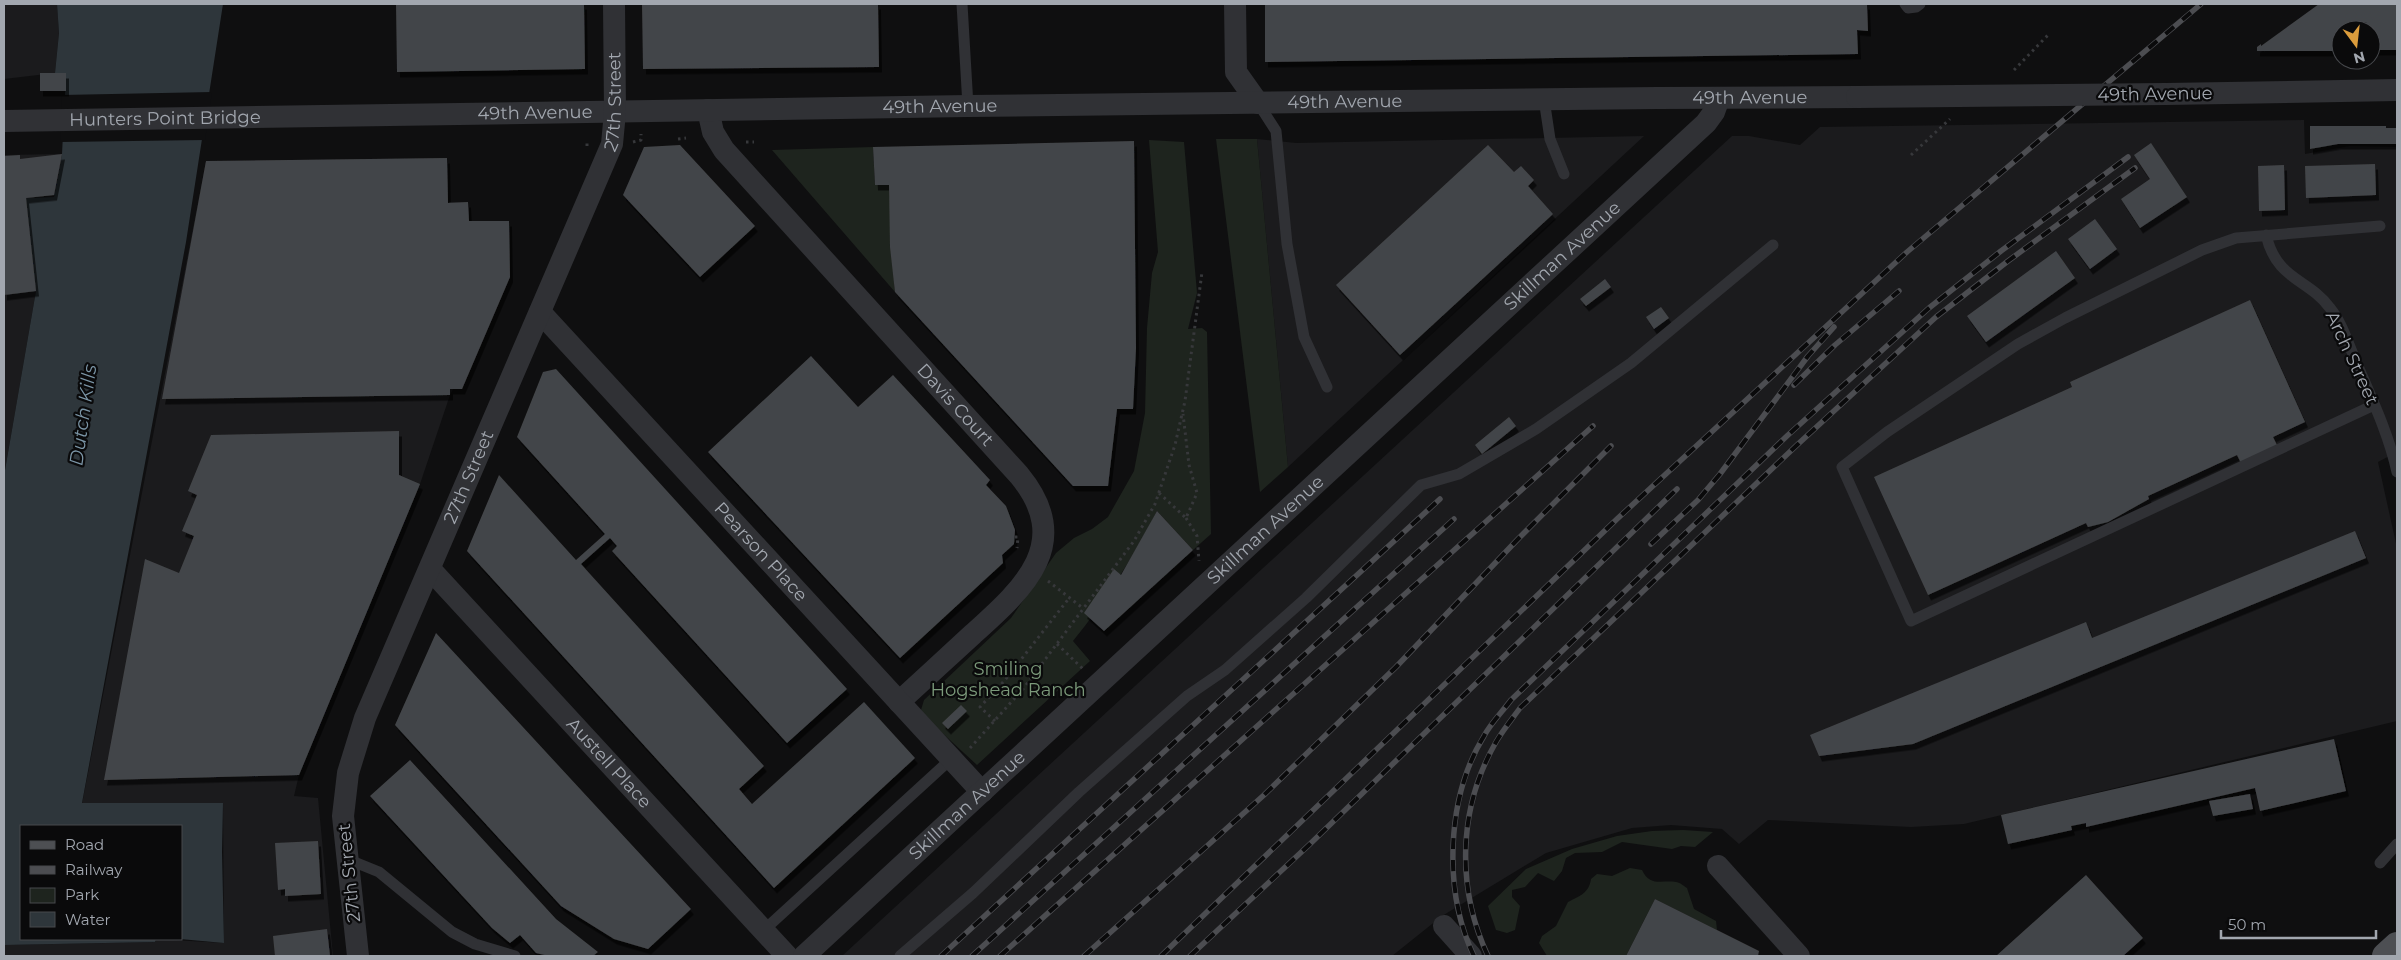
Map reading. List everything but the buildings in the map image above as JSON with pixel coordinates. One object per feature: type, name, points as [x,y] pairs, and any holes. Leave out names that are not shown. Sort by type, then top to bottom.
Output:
[{"type":"main road","points":[[2386,956],[2397,946]]},
{"type":"street","name":"27th Street","points":[[358,956],[347,859],[344,801],[355,745],[612,144],[615,112],[614,4]]},
{"type":"street","points":[[1235,4],[1236,72],[1258,103]]},
{"type":"street","name":"49th Avenue","points":[[293,115],[2397,90]]},
{"type":"street","name":"Skillman Avenue","points":[[804,956],[1706,123],[1714,112],[1719,98]]},
{"type":"street","name":"Davis Court","points":[[708,110],[713,132],[724,150],[1030,490],[1042,517],[1044,536],[1039,557],[1031,575],[1003,606],[899,702]]},
{"type":"street","name":"Hunters Point Bridge","points":[[4,121],[293,115]]},
{"type":"street","name":"Pearson Place","points":[[540,312],[982,792]]},
{"type":"street","name":"Austell Place","points":[[430,569],[787,956]]},
{"type":"street","points":[[1718,866],[1799,956]]},
{"type":"street","points":[[1444,926],[1471,956]]},
{"type":"lane","points":[[962,4],[968,106]]},
{"type":"lane","points":[[1905,4],[1908,8],[1916,7],[1920,4]]},
{"type":"lane","points":[[1544,100],[1550,139],[1564,174]]},
{"type":"lane","points":[[1258,103],[1276,132],[1287,244],[1304,337],[1327,387]]},
{"type":"lane","points":[[2374,405],[1910,621],[1842,467],[1888,432],[1966,378],[2049,326],[2215,244],[2236,238],[2380,226]]},
{"type":"lane","name":"Arch Street","points":[[2266,235],[2274,256],[2286,271],[2331,308],[2342,329],[2374,405],[2393,454],[2397,472]]},
{"type":"lane","points":[[900,956],[973,893],[1079,792],[1180,702],[1225,670],[1299,604],[1421,485],[1459,474],[1544,424],[1631,363],[1773,244]]},
{"type":"lane","points":[[763,931],[953,761]]},
{"type":"lane","points":[[2380,863],[2397,844]]},
{"type":"lane","points":[[347,859],[379,872],[452,932],[475,944],[515,956]]},
{"type":"path","points":[[2014,70],[2049,34]]},
{"type":"path","points":[[1911,155],[1950,120]]},
{"type":"path","points":[[631,142],[641,140],[641,134]]},
{"type":"path","points":[[678,139],[686,138]]},
{"type":"path","points":[[745,142],[754,142]]},
{"type":"path","points":[[953,761],[995,721],[1023,689],[1134,541],[1155,504],[1175,445],[1183,411],[1202,272]]},
{"type":"path","points":[[1183,411],[1189,465],[1197,493],[1186,518]]},
{"type":"path","points":[[1159,493],[1186,518],[1197,536],[1199,561]]},
{"type":"path","points":[[1031,575],[1049,581],[1084,608]]},
{"type":"path","points":[[995,721],[980,707],[1005,680],[1070,597]]},
{"type":"path","points":[[1057,644],[1083,669]]},
{"type":"shaded area","points":[[4,4],[57,4],[59,33],[55,73],[4,79]]},
{"type":"shaded area","points":[[2304,120],[2305,154],[2350,146],[2397,147],[2397,452],[2378,462],[2397,548],[2397,721],[1964,824],[1911,827],[1768,820],[1739,844],[1722,829],[1671,825],[1632,828],[1546,853],[1442,916],[1392,956],[842,956],[1732,136],[1749,136],[1800,145],[1820,127]]},
{"type":"shaded area","points":[[1644,136],[1288,467],[1257,139],[1296,143]]},
{"type":"shaded area","points":[[62,154],[54,197],[26,198],[36,291],[4,476],[4,155]]},
{"type":"shaded area","points":[[447,158],[448,202],[468,202],[469,221],[509,221],[510,277],[450,395],[420,484],[299,775],[294,796],[318,798],[333,956],[4,956],[4,945],[155,942],[156,940],[224,943],[223,803],[82,804],[206,161]]},
{"type":"green space","points":[[1216,139],[1257,139],[1288,467],[1260,492]]},
{"type":"green space","name":"Smiling Hogshead Ranch","points":[[1149,140],[1184,142],[1197,293],[1188,329],[1202,328],[1207,332],[1211,534],[1193,550],[1157,511],[1118,578],[1097,610],[1073,641],[1090,661],[977,765],[926,718],[921,710],[924,700],[1011,618],[1056,553],[1074,538],[1092,529],[1108,517],[1134,471],[1145,413],[1147,328],[1152,273],[1158,252]]},
{"type":"green space","points":[[873,147],[875,185],[889,185],[895,292],[772,150]]},
{"type":"green space","points":[[1683,830],[1713,832],[1695,847],[1681,846],[1672,849],[1622,842],[1602,852],[1575,853],[1566,858],[1562,871],[1554,881],[1538,873],[1525,887],[1512,890],[1512,897],[1520,906],[1515,930],[1507,933],[1496,930],[1488,906],[1526,869],[1572,849],[1617,836],[1652,831]]},
{"type":"green space","points":[[1630,868],[1642,870],[1652,881],[1682,884],[1687,888],[1694,909],[1716,921],[1717,930],[1655,899],[1626,956],[1547,956],[1539,943],[1542,936],[1556,926],[1568,902],[1586,891],[1591,879],[1597,874],[1612,876]]},
{"type":"water","name":"Dutch Kills","points":[[57,4],[223,4],[186,242],[82,803],[223,803],[224,943],[182,939],[182,825],[20,825],[20,940],[156,940],[155,942],[4,945],[4,476],[36,291],[26,198],[54,197],[62,154],[66,74],[55,73],[59,33]]},
{"type":"pier","points":[[212,92],[205,140],[60,142],[62,95]]},
{"type":"railway","points":[[1161,956],[1617,519],[1907,252],[2201,4]]},
{"type":"railway","points":[[1474,956],[1464,931],[1457,903],[1453,845],[1456,816],[1462,788],[1471,761],[1487,731],[1511,700],[1788,435],[1929,308],[2001,251],[2128,157]]},
{"type":"railway","points":[[1488,956],[1470,903],[1466,876],[1468,821],[1483,767],[1496,742],[1520,708],[1797,445],[1936,317],[2008,261],[2135,168]]},
{"type":"railway","points":[[1794,385],[1835,345],[1899,291]]},
{"type":"railway","points":[[1651,544],[1698,500],[1720,474],[1808,356],[1834,327]]},
{"type":"railway","points":[[1000,956],[1593,426]]},
{"type":"railway","points":[[1084,956],[1264,795],[1396,667],[1519,538],[1611,446]]},
{"type":"railway","points":[[1190,956],[1310,844],[1677,489]]},
{"type":"railway","points":[[941,956],[1440,499]]},
{"type":"railway","points":[[972,956],[1454,519]]}]
